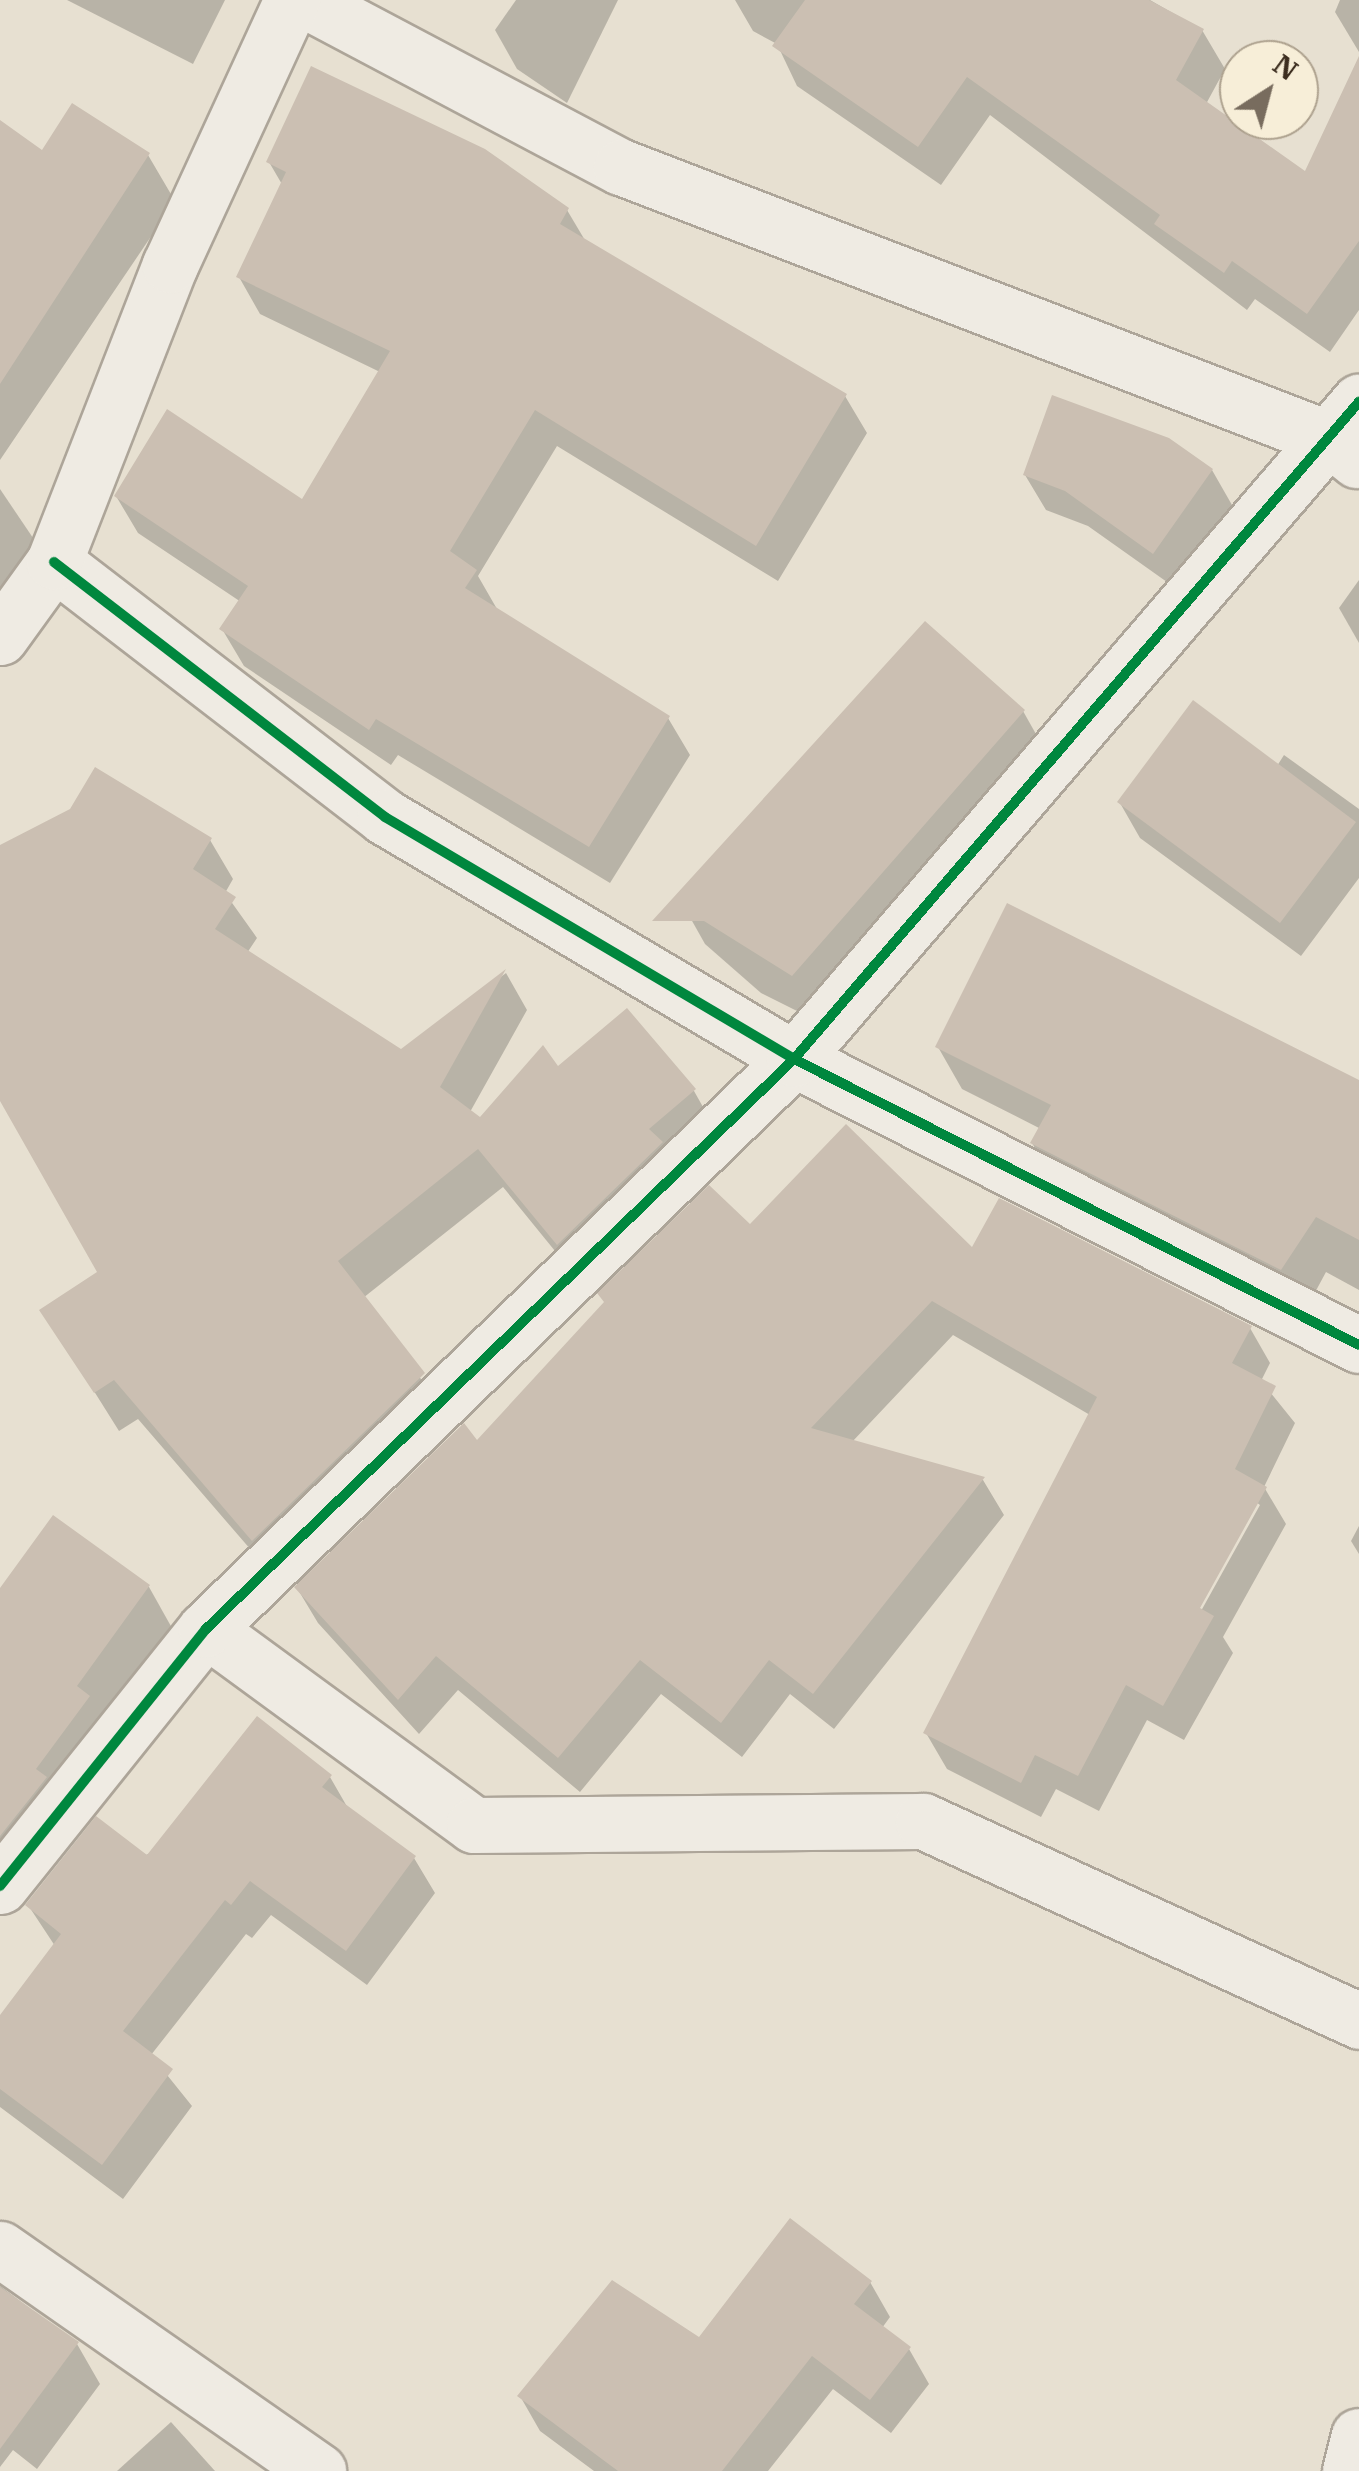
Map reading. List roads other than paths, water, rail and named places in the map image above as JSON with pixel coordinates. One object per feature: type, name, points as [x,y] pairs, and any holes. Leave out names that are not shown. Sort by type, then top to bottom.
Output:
[{"type":"street","points":[[0,637],[54,562],[170,264],[292,0]]},
{"type":"street","points":[[0,1886],[206,1629],[794,1059],[1350,435],[621,167],[306,0]]},
{"type":"street","points":[[54,562],[385,817],[794,1059],[1359,1345]]},
{"type":"street","points":[[206,1629],[474,1825],[923,1822],[1359,2022]]},
{"type":"street","points":[[0,2249],[318,2471]]},
{"type":"street","points":[[1350,2471],[1359,2436]]}]
